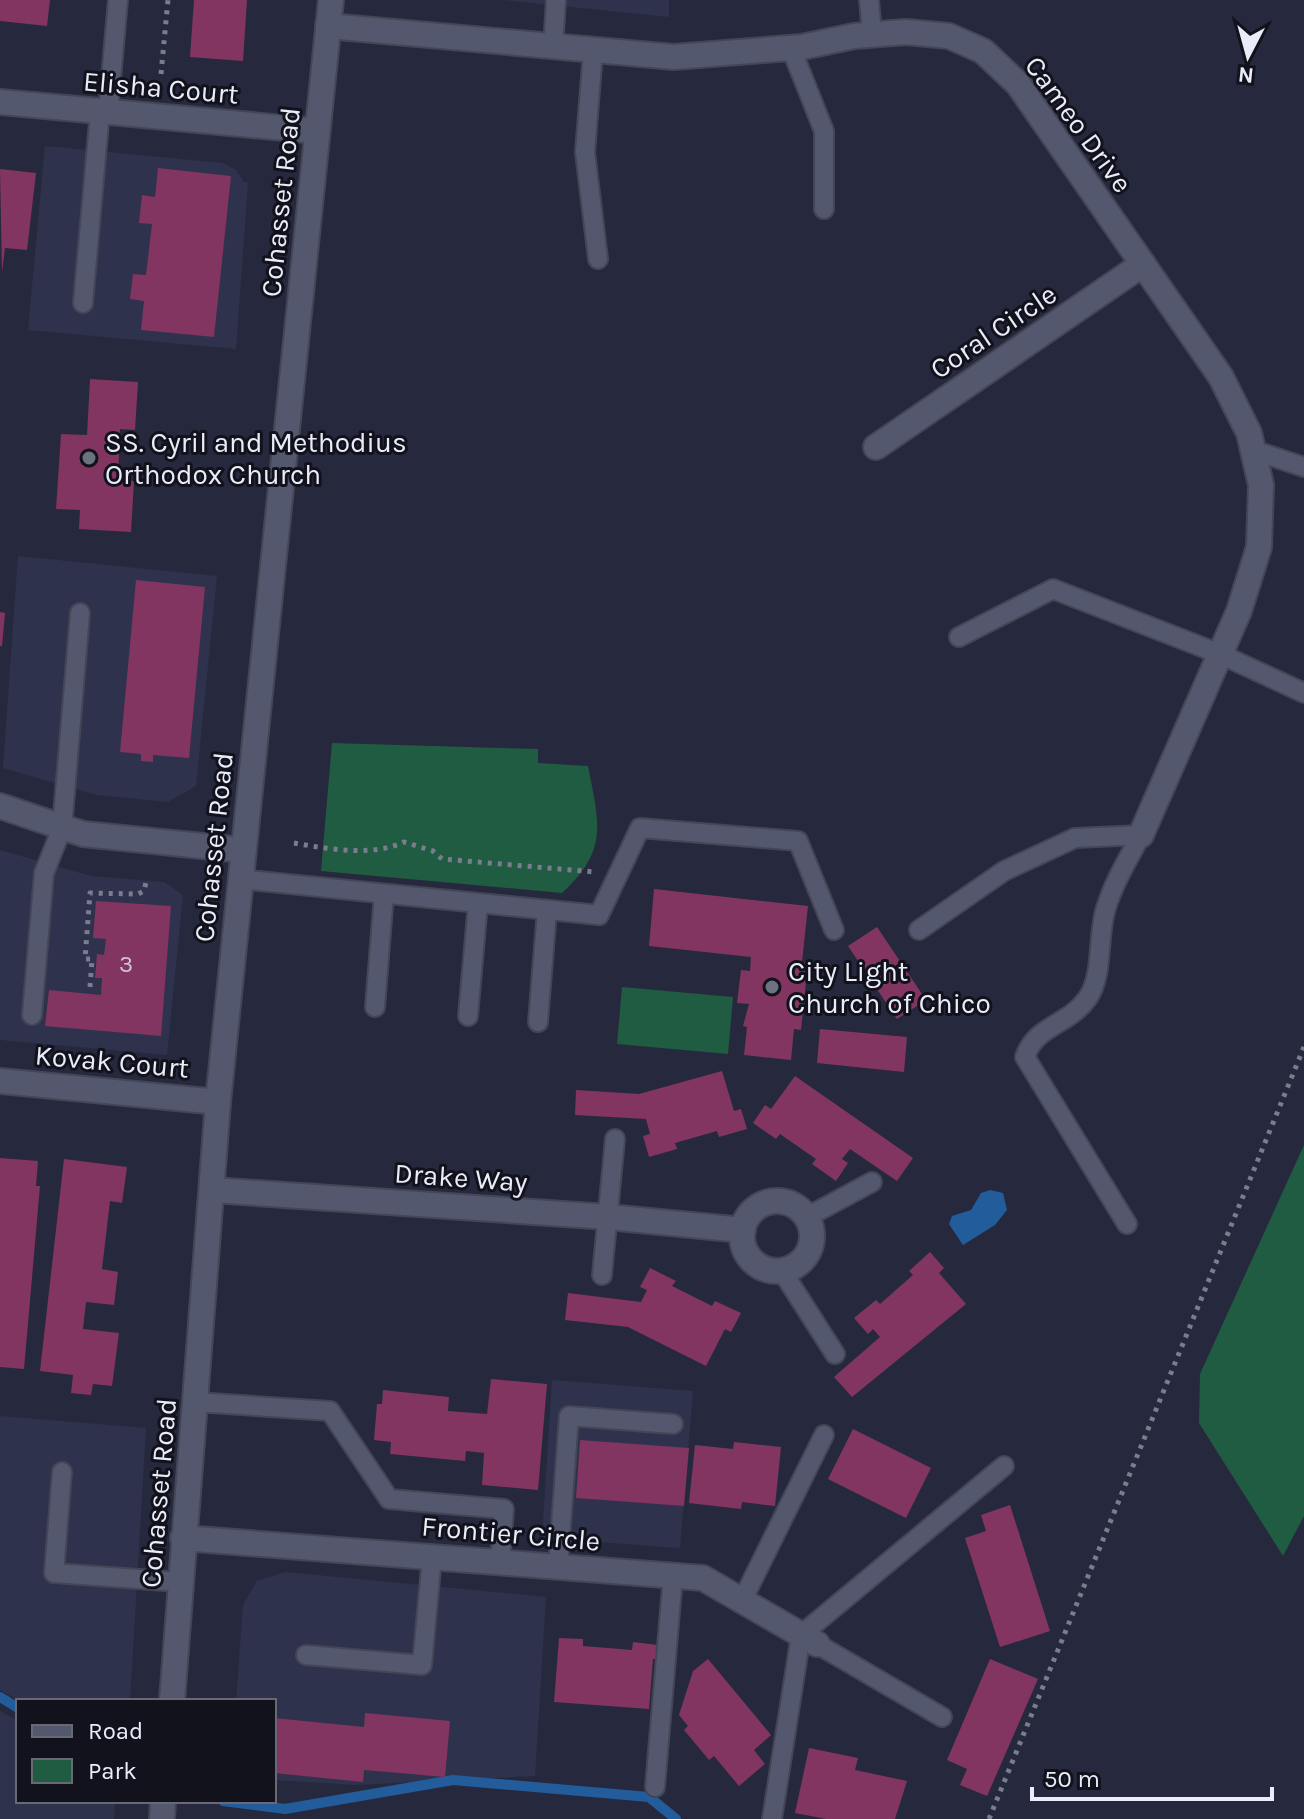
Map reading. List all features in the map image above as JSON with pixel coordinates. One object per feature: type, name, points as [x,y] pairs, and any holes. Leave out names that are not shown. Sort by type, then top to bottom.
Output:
[{"type":"street","name":"Cohasset Road","points":[[172,1699],[218,1102],[331,0]]},
{"type":"street","name":"Cameo Drive","points":[[328,26],[674,57],[791,48],[872,34],[906,32],[949,36],[983,51],[1018,84],[1221,377],[1249,433],[1261,485],[1259,547],[1239,611],[1141,835]]},
{"type":"street","name":"Elisha Court","points":[[0,102],[317,131]]},
{"type":"street","name":"Coral Circle","points":[[876,447],[1143,264]]},
{"type":"street","points":[[0,806],[83,834],[242,850]]},
{"type":"street","name":"Kovak Court","points":[[0,1081],[218,1102]]},
{"type":"street","name":"Drake Way","points":[[212,1190],[608,1217],[743,1230]]},
{"type":"street","points":[[788,1203],[807,1217],[812,1240],[809,1251],[793,1267],[782,1271],[761,1267],[752,1260],[742,1241],[743,1230],[747,1219],[764,1204],[788,1203]]},
{"type":"street","name":"Frontier Circle","points":[[183,1538],[703,1578],[809,1639]]},
{"type":"lane","points":[[83,303],[118,0]]},
{"type":"lane","points":[[553,48],[556,0]]},
{"type":"lane","points":[[869,0],[872,34]]},
{"type":"lane","points":[[791,48],[824,131],[824,209]]},
{"type":"lane","points":[[593,52],[585,152],[598,259]]},
{"type":"lane","points":[[1253,450],[1304,467]]},
{"type":"lane","points":[[959,637],[1053,589],[1220,654],[1304,693]]},
{"type":"lane","points":[[32,1015],[44,873],[62,828],[80,613]]},
{"type":"lane","points":[[239,879],[599,915],[640,828],[798,841],[834,930]]},
{"type":"lane","points":[[919,930],[1004,871],[1075,838],[1141,835]]},
{"type":"lane","points":[[1127,1224],[1025,1057],[1031,1041],[1073,1014],[1088,998],[1105,911],[1116,880],[1141,835]]},
{"type":"lane","points":[[375,1007],[384,894]]},
{"type":"lane","points":[[468,1016],[478,903]]},
{"type":"lane","points":[[538,1022],[547,910]]},
{"type":"lane","points":[[602,1275],[615,1139]]},
{"type":"lane","points":[[807,1217],[872,1182]]},
{"type":"lane","points":[[782,1271],[835,1354]]},
{"type":"lane","points":[[195,1402],[330,1411],[389,1499],[504,1509],[500,1562]]},
{"type":"lane","points":[[558,1567],[569,1416],[673,1424]]},
{"type":"lane","points":[[742,1601],[824,1435]]},
{"type":"lane","points":[[772,1819],[809,1639],[1004,1466]]},
{"type":"lane","points":[[62,1472],[54,1573],[180,1582]]},
{"type":"lane","points":[[306,1655],[422,1665],[432,1557]]},
{"type":"lane","points":[[655,1787],[673,1576]]},
{"type":"lane","points":[[809,1639],[942,1717]]},
{"type":"path","points":[[161,74],[168,0]]},
{"type":"path","points":[[294,843],[358,850],[390,849],[404,842],[433,851],[442,859],[589,871]]},
{"type":"path","points":[[90,987],[92,959],[85,959],[90,893],[138,894],[144,891],[147,878]]},
{"type":"path","points":[[989,1819],[1304,1047]]},
{"type":"shaded area","points":[[503,0],[669,0],[669,17]]},
{"type":"shaded area","points":[[45,146],[222,163],[236,170],[244,182],[248,182],[236,349],[28,330]]},
{"type":"shaded area","points":[[18,556],[217,576],[196,786],[168,802],[97,795],[3,768]]},
{"type":"shaded area","points":[[0,850],[91,876],[164,882],[183,895],[167,1055],[0,1040]]},
{"type":"shaded area","points":[[552,1380],[693,1391],[680,1548],[542,1538]]},
{"type":"shaded area","points":[[0,1416],[146,1428],[130,1699],[16,1699],[0,1690]]},
{"type":"shaded area","points":[[285,1572],[546,1597],[535,1776],[355,1785],[276,1780],[276,1699],[236,1699],[243,1605],[257,1581]]},
{"type":"shaded area","points":[[0,1711],[16,1720],[16,1803],[115,1803],[114,1819],[0,1819]]},
{"type":"green space","points":[[332,743],[538,749],[538,763],[588,766],[597,820],[594,849],[577,878],[562,893],[321,871]]},
{"type":"green space","points":[[622,987],[733,997],[728,1054],[617,1044]]},
{"type":"green space","points":[[1304,1145],[1304,1516],[1283,1556],[1199,1423],[1200,1374]]},
{"type":"water","points":[[990,1190],[1003,1193],[1007,1210],[995,1225],[963,1245],[949,1224],[952,1216],[971,1210],[981,1193]]},
{"type":"building","points":[[0,0],[50,0],[47,26],[0,21]]},
{"type":"building","points":[[194,0],[247,0],[243,61],[190,57]]},
{"type":"building","points":[[158,168],[231,176],[214,337],[141,330],[144,301],[130,299],[133,274],[146,275],[152,224],[139,223],[142,195],[155,197]]},
{"type":"building","points":[[0,169],[36,173],[27,250],[5,248],[2,272]]},
{"type":"building","name":"SS. Cyril and Methodius Orthodox Church","points":[[90,379],[138,382],[135,430],[120,429],[118,480],[134,481],[131,532],[79,529],[80,510],[56,509],[61,434],[87,435]]},
{"type":"building","points":[[136,580],[205,587],[189,758],[153,755],[153,762],[141,761],[141,754],[120,752]]},
{"type":"building","points":[[0,612],[5,613],[2,646],[0,646]]},
{"type":"building","name":"City Light Church of Chico","points":[[654,889],[808,906],[802,962],[808,963],[801,1030],[794,1029],[791,1060],[744,1055],[747,1027],[743,1026],[749,1004],[737,1003],[741,970],[750,971],[751,957],[649,946]]},
{"type":"building","points":[[96,901],[171,906],[161,1036],[45,1026],[49,990],[101,995],[102,978],[95,978],[97,954],[104,955],[106,939],[93,938]]},
{"type":"building","points":[[877,927],[926,1000],[897,1019],[848,946]]},
{"type":"building","points":[[820,1029],[907,1037],[904,1072],[817,1063]]},
{"type":"building","points":[[722,1071],[734,1111],[741,1109],[747,1129],[719,1137],[717,1131],[675,1143],[677,1149],[649,1157],[643,1136],[650,1134],[646,1119],[575,1115],[576,1090],[639,1094]]},
{"type":"building","points":[[795,1076],[913,1158],[897,1181],[850,1149],[842,1159],[848,1163],[836,1181],[812,1164],[816,1159],[780,1134],[776,1139],[753,1123],[765,1105],[771,1109]]},
{"type":"building","points":[[0,1158],[38,1161],[36,1186],[40,1186],[24,1369],[0,1367]]},
{"type":"building","points":[[64,1159],[127,1167],[122,1203],[110,1201],[102,1269],[118,1272],[114,1305],[86,1302],[83,1329],[119,1333],[112,1386],[93,1384],[91,1395],[71,1393],[73,1375],[40,1371]]},
{"type":"building","points":[[930,1252],[944,1268],[939,1273],[966,1304],[852,1397],[834,1377],[880,1337],[873,1329],[868,1334],[854,1318],[876,1300],[880,1304],[913,1275],[909,1271]]},
{"type":"building","points":[[650,1268],[676,1281],[672,1286],[712,1306],[715,1301],[741,1313],[731,1332],[725,1329],[706,1366],[628,1327],[565,1320],[568,1293],[641,1302],[647,1290],[640,1287]]},
{"type":"building","points":[[491,1379],[547,1384],[538,1490],[482,1485],[484,1453],[466,1451],[465,1461],[390,1454],[391,1442],[374,1440],[377,1404],[382,1404],[383,1390],[449,1397],[448,1411],[487,1414]]},
{"type":"building","points":[[853,1429],[931,1468],[906,1518],[828,1479]]},
{"type":"building","points":[[580,1440],[689,1448],[684,1506],[576,1498]]},
{"type":"building","points":[[734,1442],[781,1447],[775,1506],[742,1502],[741,1509],[689,1503],[695,1445],[733,1449]]},
{"type":"building","points":[[1010,1505],[1050,1631],[1000,1647],[965,1538],[986,1531],[981,1515]]},
{"type":"building","points":[[559,1638],[583,1639],[583,1646],[632,1650],[633,1642],[658,1645],[656,1659],[653,1659],[649,1709],[554,1702]]},
{"type":"building","points":[[708,1659],[771,1735],[754,1750],[765,1764],[739,1786],[714,1756],[709,1760],[684,1730],[688,1726],[679,1715],[693,1671]]},
{"type":"building","points":[[990,1659],[1038,1679],[987,1796],[960,1785],[967,1769],[947,1760]]},
{"type":"building","points":[[365,1713],[450,1721],[445,1777],[364,1770],[363,1782],[276,1773],[276,1718],[364,1727]]},
{"type":"building","points":[[809,1748],[858,1758],[855,1770],[907,1781],[895,1819],[826,1819],[795,1813]]},
{"type":"waterway","points":[[0,1697],[16,1707]]},
{"type":"waterway","points":[[238,1803],[285,1809],[453,1780],[649,1797],[676,1819]]},
{"type":"place","name":"SS. Cyril and Methodius Orthodox Church","points":[[89,458]]},
{"type":"place","name":"City Light Church of Chico","points":[[772,987]]}]
